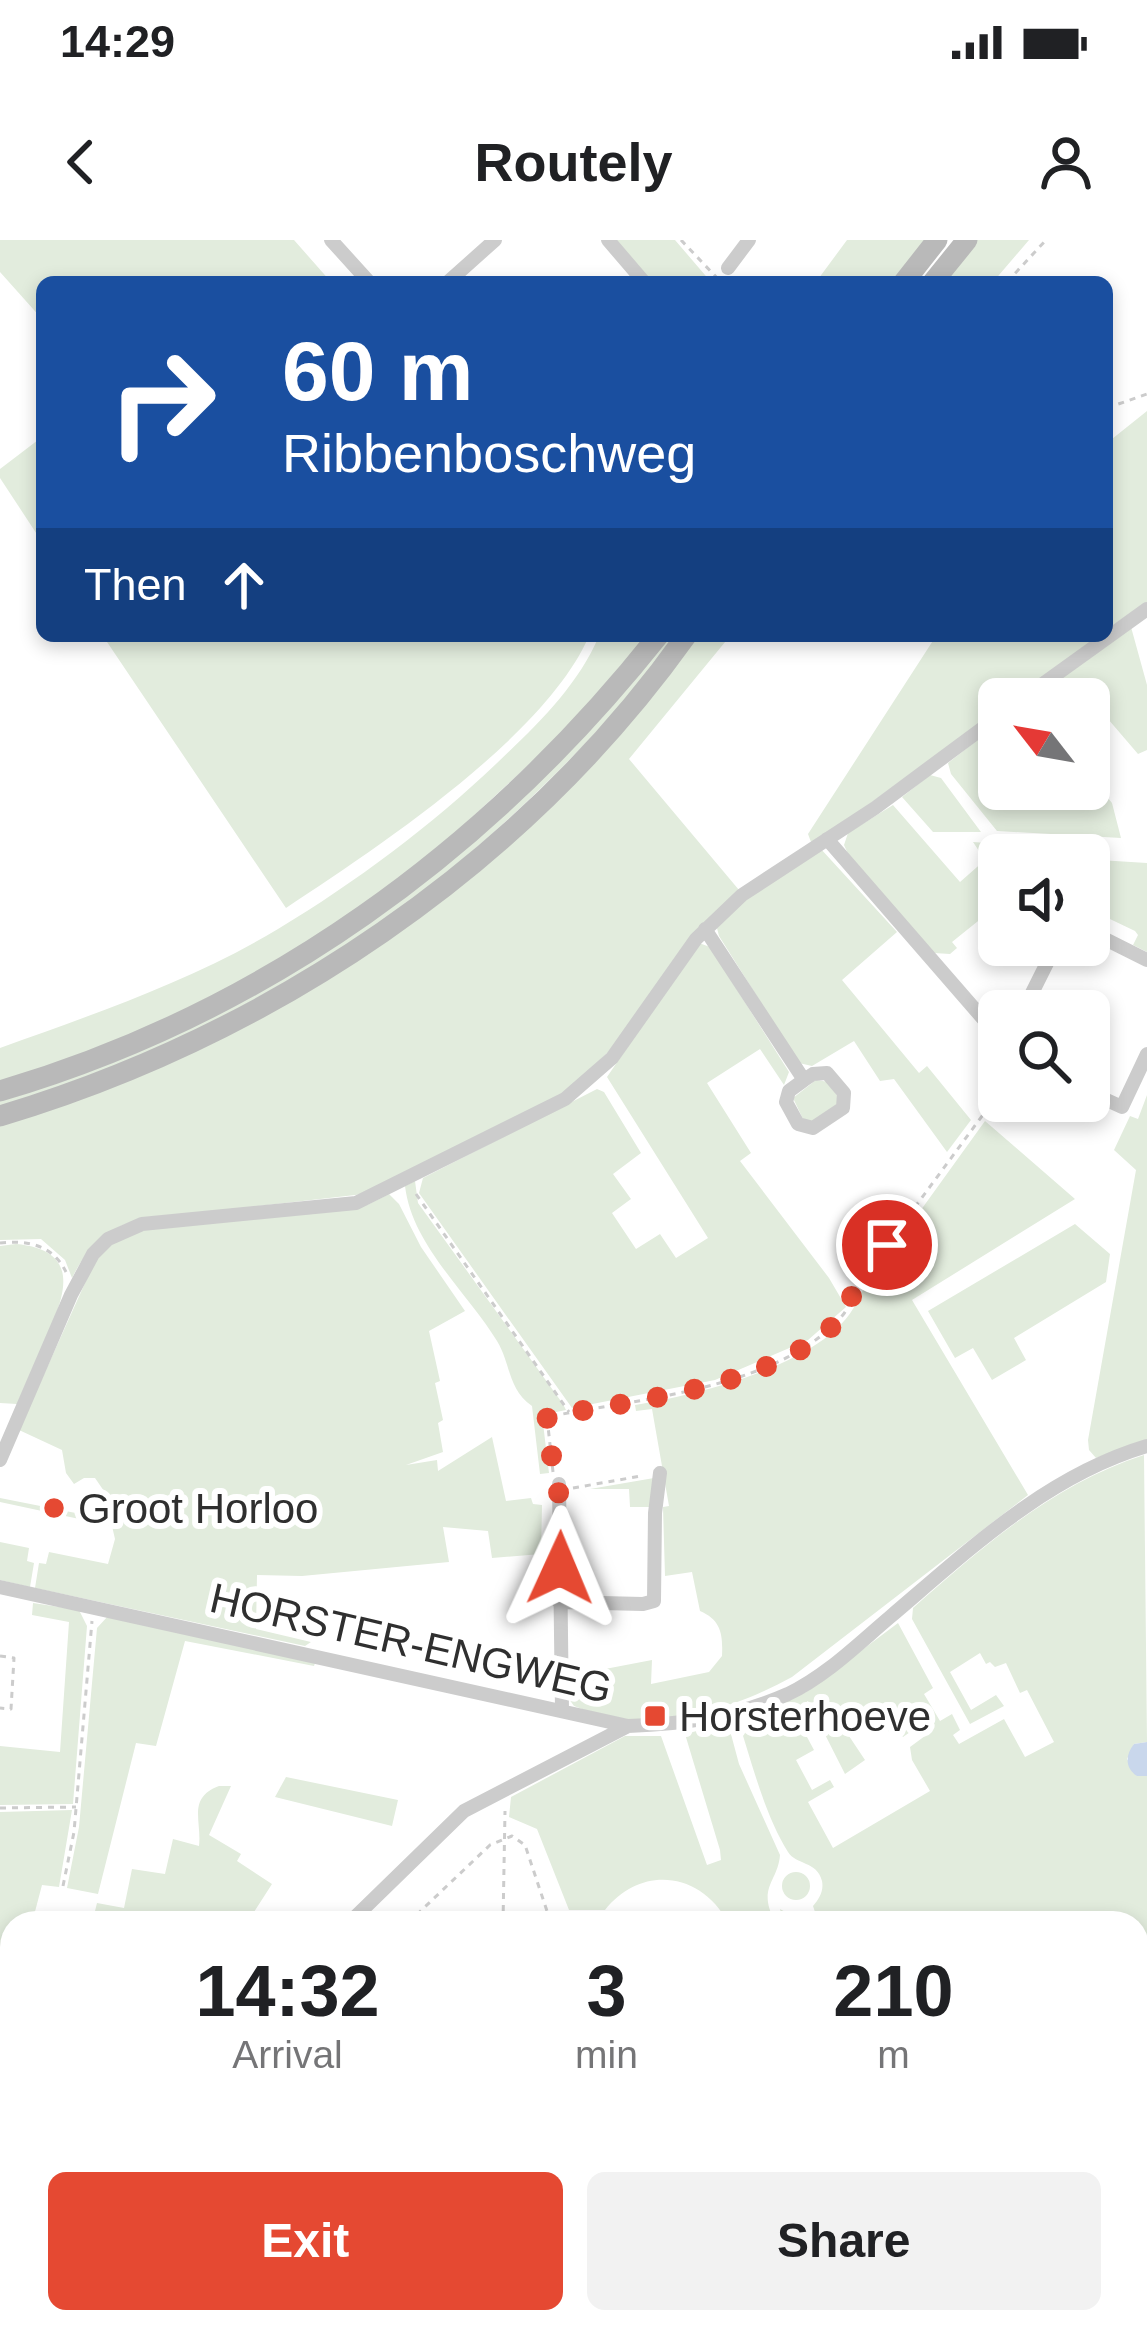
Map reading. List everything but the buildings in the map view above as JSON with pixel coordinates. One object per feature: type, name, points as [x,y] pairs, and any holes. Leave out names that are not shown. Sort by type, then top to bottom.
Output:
[{"type":"main road","points":[[909,276],[937,240]]},
{"type":"main road","points":[[938,276],[967,240]]},
{"type":"main road","points":[[0,1091],[140,1042],[282,970],[404,890],[517,792],[598,712],[653,642]]},
{"type":"main road","points":[[0,1116],[130,1072],[237,1021],[408,915],[468,868],[578,765],[682,642]]},
{"type":"street","points":[[331,240],[364,276]]},
{"type":"street","points":[[455,276],[495,240]]},
{"type":"street","points":[[608,240],[639,276]]},
{"type":"street","points":[[728,268],[749,240]]},
{"type":"street","points":[[1113,634],[1147,610]]},
{"type":"street","points":[[1051,678],[1102,642]]},
{"type":"street","points":[[0,1460],[74,1290],[93,1254],[108,1238],[130,1227],[356,1203],[565,1099],[622,1047],[705,929],[763,878],[827,839],[978,731]]},
{"type":"street","points":[[827,839],[978,1013]]},
{"type":"street","points":[[705,929],[804,1080]]},
{"type":"street","points":[[1110,942],[1147,960]]},
{"type":"street","points":[[1110,1102],[1121,1107],[1147,1054]]},
{"type":"street","points":[[820,1072],[830,1075],[845,1097],[839,1113],[812,1128],[798,1124],[786,1102],[789,1091],[804,1080],[820,1072]]},
{"type":"street","name":"HORSTER-ENGWEG","points":[[93,1607],[628,1726],[713,1718],[791,1692],[837,1663],[1030,1502],[1100,1463],[1147,1446]]},
{"type":"street","points":[[560,1602],[654,1601],[660,1473]]},
{"type":"street","points":[[559,1487],[562,1709]]},
{"type":"street","points":[[0,1587],[93,1607]]},
{"type":"street","name":"HORSTER-ENGWEG","points":[[361,1911],[464,1811],[628,1726]]},
{"type":"path","points":[[680,240],[713,276]]},
{"type":"path","points":[[1013,276],[1046,240]]},
{"type":"path","points":[[1113,406],[1147,394]]},
{"type":"path","points":[[660,1473],[559,1487],[547,1417],[719,1383],[814,1340],[846,1311],[859,1283],[978,1122]]},
{"type":"path","points":[[416,1174],[419,1200],[569,1412]]},
{"type":"path","points":[[0,1244],[31,1242],[55,1255],[74,1290]]},
{"type":"path","points":[[63,1886],[76,1807],[93,1607]]},
{"type":"path","points":[[0,1656],[14,1658],[11,1709],[0,1708]]},
{"type":"path","points":[[503,1911],[504,1792]]},
{"type":"path","points":[[0,1808],[76,1807]]},
{"type":"path","points":[[420,1911],[472,1859],[505,1838],[519,1838],[525,1845],[547,1911]]},
{"type":"green space","points":[[0,240],[294,240],[326,276],[36,276],[36,312],[0,272]]},
{"type":"green space","points":[[615,240],[675,240],[706,276],[647,276]]},
{"type":"green space","points":[[847,240],[929,240],[901,276],[820,276]]},
{"type":"green space","points":[[976,240],[1029,240],[998,276],[946,276]]},
{"type":"green space","points":[[1147,411],[1147,602],[1113,625],[1113,438]]},
{"type":"green space","points":[[36,442],[36,533],[0,478],[0,469]]},
{"type":"green space","points":[[1131,627],[1147,685],[1147,750],[1138,754],[1110,721],[1110,678],[1061,678]]},
{"type":"green space","points":[[107,642],[586,642],[536,713],[498,750],[411,822],[286,908]]},
{"type":"green space","points":[[596,642],[642,642],[592,706],[400,884],[277,964],[136,1036],[0,1084],[0,1048],[212,965],[307,911],[392,852],[472,786],[541,720]]},
{"type":"green space","points":[[659,642],[674,642],[629,696],[521,807],[463,859],[339,952],[180,1042],[0,1110],[0,1098],[358,928]]},
{"type":"green space","points":[[689,642],[725,642],[629,759],[739,890],[617,1044],[564,1093],[364,1194],[144,1219],[120,1226],[100,1239],[72,1278],[65,1260],[41,1239],[0,1240],[0,1122],[85,1095],[453,887]]},
{"type":"green space","points":[[932,642],[1090,642],[1041,678],[978,678],[978,725],[811,842],[808,834]]},
{"type":"green space","points":[[978,739],[978,807],[951,774],[948,763]]},
{"type":"green space","points":[[930,775],[941,778],[981,832],[933,832],[902,797]]},
{"type":"green space","points":[[1110,801],[1121,838],[1110,834],[997,831],[980,810],[1110,810]]},
{"type":"green space","points":[[893,805],[960,882],[978,866],[978,921],[952,942],[957,948],[950,954],[934,953],[849,856],[844,845],[848,833]]},
{"type":"green space","points":[[820,848],[897,932],[842,980],[919,1073],[927,1066],[971,1120],[947,1152],[894,1079],[880,1081],[854,1041],[812,1066],[799,1063],[719,936],[717,928],[744,900]]},
{"type":"green space","points":[[1110,861],[1147,863],[1147,952],[1133,945],[1135,931],[1110,919]]},
{"type":"green space","points":[[699,943],[710,947],[789,1072],[784,1085],[760,1049],[707,1083],[751,1153],[740,1161],[846,1307],[808,1340],[715,1380],[572,1408],[419,1193],[423,1178],[597,1089],[604,1092],[641,1153],[613,1174],[631,1199],[612,1213],[636,1249],[660,1234],[676,1258],[708,1238],[607,1077]]},
{"type":"green space","points":[[816,1080],[829,1082],[839,1099],[838,1105],[812,1122],[803,1119],[793,1098]]},
{"type":"green space","points":[[1147,1095],[1147,1439],[1096,1458],[1088,1440],[1136,1170],[1114,1150],[1130,1116],[1138,1119]]},
{"type":"green space","points":[[984,1122],[1075,1199],[912,1300],[1028,1495],[792,1677],[767,1690],[713,1710],[657,1720],[601,1715],[574,1706],[569,1699],[568,1670],[652,1660],[651,1684],[709,1672],[722,1656],[719,1629],[700,1611],[692,1572],[665,1576],[663,1507],[669,1506],[652,1409],[636,1411],[635,1405],[727,1384],[795,1357],[846,1319]]},
{"type":"green space","points":[[415,1181],[418,1203],[566,1410],[542,1415],[549,1473],[540,1474],[532,1406],[514,1384],[497,1341],[418,1228],[405,1186]]},
{"type":"green space","points":[[389,1194],[465,1311],[429,1331],[440,1381],[435,1383],[443,1420],[438,1423],[443,1452],[406,1465],[437,1460],[438,1471],[492,1437],[506,1501],[531,1498],[533,1504],[542,1505],[541,1554],[492,1558],[488,1531],[443,1527],[449,1562],[302,1576],[257,1575],[256,1629],[311,1642],[305,1646],[35,1588],[39,1563],[46,1564],[49,1552],[108,1564],[115,1539],[112,1526],[0,1502],[0,1498],[111,1520],[106,1494],[95,1478],[74,1484],[66,1473],[62,1450],[19,1430],[94,1263],[113,1241],[143,1229],[367,1205]]},
{"type":"green space","points":[[1075,1224],[1110,1254],[1106,1282],[1014,1338],[1026,1360],[992,1380],[973,1348],[955,1358],[928,1311]]},
{"type":"green space","points":[[16,1244],[54,1258],[62,1270],[63,1284],[55,1317],[17,1404],[0,1403],[0,1246]]},
{"type":"green space","points":[[1144,1455],[1147,1742],[1134,1744],[1127,1759],[1137,1776],[1147,1776],[1147,1911],[815,1911],[822,1881],[816,1870],[792,1856],[780,1837],[738,1720],[806,1692],[898,1623],[933,1688],[924,1694],[940,1721],[952,1714],[960,1730],[953,1735],[959,1744],[1004,1719],[1025,1757],[1054,1742],[1027,1690],[1020,1693],[1006,1663],[986,1664],[980,1653],[950,1672],[971,1710],[996,1695],[1004,1706],[970,1724],[912,1619],[913,1608],[1021,1519],[1080,1482]],"holes":[[[808,1701],[845,1774],[865,1760],[841,1724],[870,1705],[890,1733],[897,1728],[903,1737],[923,1723],[929,1733],[910,1747],[930,1791],[833,1848],[808,1802],[834,1787],[830,1780],[812,1790],[796,1760],[814,1750],[793,1711]]]},
{"type":"green space","points":[[654,1478],[652,1507],[630,1507],[629,1489],[590,1489]]},
{"type":"green space","points":[[0,1542],[29,1548],[27,1561],[34,1563],[30,1587],[0,1580]]},
{"type":"green space","points":[[33,1603],[79,1610],[87,1626],[73,1804],[0,1805],[0,1746],[60,1752],[69,1622],[32,1615]]},
{"type":"green space","points":[[108,1616],[315,1663],[185,1641],[156,1746],[136,1743],[98,1894],[67,1888],[79,1827],[97,1628]]},
{"type":"green space","points":[[728,1723],[739,1764],[780,1855],[768,1893],[770,1911],[720,1911],[703,1893],[670,1880],[636,1885],[605,1910],[569,1910],[537,1829],[509,1817],[511,1797],[625,1736],[661,1736],[707,1865],[721,1860],[685,1734]]},
{"type":"green space","points":[[286,1777],[398,1800],[392,1826],[275,1797]]},
{"type":"green space","points":[[231,1786],[209,1835],[241,1854],[237,1861],[272,1884],[255,1911],[95,1911],[97,1903],[124,1908],[132,1869],[165,1874],[173,1839],[199,1846],[199,1804],[209,1791]]},
{"type":"green space","points":[[72,1810],[59,1887],[42,1885],[35,1911],[0,1911],[0,1812]]},
{"type":"green space","points":[[796,1872],[806,1876],[810,1886],[806,1896],[796,1900],[786,1896],[782,1886],[786,1876]]},
{"type":"water","points":[[1147,1742],[1147,1776],[1137,1776],[1128,1765],[1129,1753],[1134,1744]]},
{"type":"place","name":"Groot Horloo","points":[[54,1508]]},
{"type":"place","name":"Horsterhoeve","points":[[655,1716]]},
{"type":"route","points":[[560,1568],[561,1501],[547,1417],[689,1392],[807,1345],[842,1316],[887,1245]]}]
